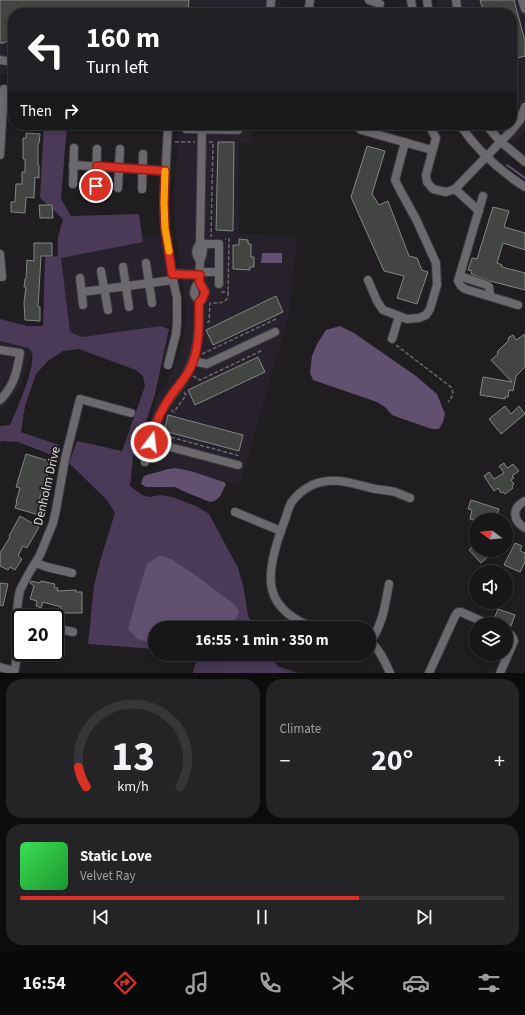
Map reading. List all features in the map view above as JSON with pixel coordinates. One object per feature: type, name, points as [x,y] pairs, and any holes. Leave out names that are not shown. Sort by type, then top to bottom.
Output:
[{"type":"street","points":[[369,0],[380,4]]},
{"type":"street","points":[[522,0],[525,9]]},
{"type":"street","points":[[0,155],[2,89]]},
{"type":"street","points":[[517,124],[525,107]]},
{"type":"street","points":[[168,130],[164,203],[165,228],[177,298],[176,334],[168,365]]},
{"type":"street","points":[[145,462],[157,420],[165,404],[190,368],[196,353],[199,302],[202,300],[205,292],[200,276],[200,262],[203,249],[200,244],[202,130]]},
{"type":"street","points":[[361,130],[432,150]]},
{"type":"street","points":[[432,130],[436,138],[426,175],[427,182],[433,189],[446,192],[455,189],[512,130]]},
{"type":"street","points":[[464,130],[487,156],[510,177],[525,187]]},
{"type":"street","points":[[490,130],[500,141],[525,162]]},
{"type":"street","points":[[368,280],[384,310],[407,319],[419,318],[426,315],[430,309],[437,285],[436,263],[416,219],[395,180],[405,142]]},
{"type":"street","points":[[72,184],[74,148]]},
{"type":"street","points":[[96,186],[97,149]]},
{"type":"street","points":[[118,188],[120,149]]},
{"type":"street","points":[[142,188],[143,154]]},
{"type":"street","points":[[73,165],[165,171]]},
{"type":"street","points":[[455,189],[479,211]]},
{"type":"street","points":[[483,196],[458,281],[465,289],[518,305]]},
{"type":"street","points":[[200,244],[219,244],[219,284]]},
{"type":"street","points":[[0,254],[2,277]]},
{"type":"street","points":[[146,263],[152,304]]},
{"type":"street","points":[[123,267],[129,307]]},
{"type":"street","points":[[101,270],[108,310]]},
{"type":"street","points":[[82,292],[149,283],[173,277],[200,276],[219,272]]},
{"type":"street","points":[[80,278],[83,305]]},
{"type":"street","points":[[392,340],[399,316]]},
{"type":"street","points":[[193,361],[207,364],[275,332]]},
{"type":"street","points":[[0,350],[20,353],[14,380],[8,392],[0,400]]},
{"type":"street","name":"Denholm Drive","points":[[17,609],[20,590],[28,573],[40,555],[54,516],[65,459],[80,399],[131,413]]},
{"type":"street","points":[[151,442],[238,465]]},
{"type":"street","points":[[298,621],[279,604],[273,594],[271,574],[281,531],[290,504],[296,497],[311,485],[333,480],[396,492],[410,498]]},
{"type":"street","points":[[525,501],[516,509],[515,515],[518,523],[525,528]]},
{"type":"street","points":[[235,512],[281,531]]},
{"type":"street","points":[[36,563],[72,573]]},
{"type":"street","points":[[376,631],[380,625],[389,584]]},
{"type":"street","points":[[429,673],[458,612],[472,617]]},
{"type":"street","points":[[64,630],[73,632]]},
{"type":"street","points":[[376,649],[390,673]]},
{"type":"street","name":"Denholm Drive","points":[[14,672],[16,661]]},
{"type":"street","points":[[500,673],[505,661]]},
{"type":"street","points":[[0,667],[14,672]]},
{"type":"path","points":[[173,142],[197,142]]},
{"type":"path","points":[[206,142],[213,142],[211,238]]},
{"type":"path","points":[[200,355],[276,319]]},
{"type":"path","points":[[392,340],[393,343],[451,387],[453,393],[448,402]]},
{"type":"path","points":[[192,376],[200,380],[263,350]]},
{"type":"path","points":[[168,408],[174,412],[186,394],[182,391]]},
{"type":"path","points":[[159,430],[163,435],[240,456]]},
{"type":"shaded area","points":[[0,0],[281,0],[280,8],[8,8],[8,75],[0,74]]},
{"type":"shaded area","points":[[436,0],[525,0],[525,130],[514,144],[499,130],[517,130],[517,8],[437,8]]},
{"type":"shaded area","points":[[44,130],[67,130],[61,199],[71,216],[139,214],[143,242],[61,258],[70,332],[82,337],[161,326],[169,329],[155,394],[142,435],[133,457],[130,486],[142,495],[149,497],[161,495],[172,497],[196,506],[209,514],[238,568],[244,589],[248,616],[251,621],[148,621],[148,648],[88,644],[94,585],[115,513],[107,500],[69,463],[77,441],[122,451],[145,386],[143,376],[136,370],[79,349],[63,351],[48,361],[36,374],[25,406],[21,432],[59,445],[57,457],[18,442],[0,442],[0,426],[10,425],[25,389],[31,368],[32,353],[29,348],[0,341],[0,319],[27,326],[43,326],[45,257],[58,256],[58,237],[63,219],[40,198]]},
{"type":"shaded area","points":[[179,130],[252,130],[253,143],[239,143],[239,233],[297,237],[289,315],[240,485],[136,460],[158,394],[171,374],[183,342],[186,312],[175,226],[174,196]]},
{"type":"shaded area","points":[[160,234],[170,290],[172,307],[171,325],[67,341],[59,256]]},
{"type":"shaded area","points":[[262,253],[282,253],[282,263],[261,263]]},
{"type":"shaded area","points":[[340,326],[354,333],[416,376],[437,394],[445,414],[439,429],[432,429],[392,415],[385,407],[377,402],[313,380],[310,373],[312,356],[317,344],[326,330]]},
{"type":"shaded area","points":[[0,337],[33,347],[21,385],[5,407],[0,411]]},
{"type":"shaded area","points":[[176,468],[194,472],[226,484],[218,498],[210,502],[175,487],[146,487],[141,484],[143,477],[146,475]]},
{"type":"shaded area","points":[[160,555],[171,559],[235,605],[239,612],[234,621],[148,621],[148,642],[138,639],[128,629],[147,564]]},
{"type":"shaded area","points":[[196,661],[262,661],[298,673],[193,673]]},
{"type":"shaded area","points":[[220,661],[274,661],[279,669],[290,673],[223,673],[224,670]]},
{"type":"building","points":[[0,0],[189,0],[188,8],[8,8],[8,40],[4,43],[0,43]]},
{"type":"building","points":[[480,0],[514,0],[516,8],[482,8]]},
{"type":"building","points":[[517,11],[525,41],[525,56],[517,58]]},
{"type":"building","points":[[26,133],[40,134],[38,143],[39,178],[35,177],[34,198],[26,197],[25,213],[11,212],[11,202],[15,202],[16,184],[22,184],[22,172],[25,172],[25,159],[23,159],[23,138],[26,138]]},
{"type":"building","points":[[218,142],[234,142],[233,231],[216,230]]},
{"type":"building","points":[[367,146],[385,151],[372,194],[379,205],[388,201],[409,256],[417,258],[422,270],[428,272],[417,304],[397,298],[404,276],[384,271],[351,197]]},
{"type":"building","points":[[39,205],[52,205],[53,218],[40,218]]},
{"type":"building","points":[[493,207],[509,211],[504,227],[525,233],[525,250],[503,243],[497,263],[502,265],[502,267],[525,273],[525,290],[490,281],[471,274],[472,271],[468,270],[472,258],[477,259]]},
{"type":"building","points":[[239,239],[248,240],[248,244],[251,244],[251,257],[254,257],[254,267],[250,267],[250,270],[233,269],[233,245],[239,245]]},
{"type":"building","points":[[34,243],[52,243],[52,256],[41,256],[38,307],[40,307],[40,321],[25,320],[24,302],[26,287],[24,287],[27,260],[34,261]]},
{"type":"building","points":[[276,296],[283,312],[213,345],[206,330]]},
{"type":"building","points":[[525,334],[525,367],[516,376],[513,391],[509,390],[508,397],[505,397],[505,399],[480,395],[483,377],[512,382],[491,360],[509,340],[508,338],[513,335],[516,340]]},
{"type":"building","points":[[258,357],[265,372],[195,405],[188,390]]},
{"type":"building","points":[[505,406],[511,414],[519,406],[525,414],[501,434],[489,419]]},
{"type":"building","points":[[168,415],[243,435],[239,451],[164,431]]},
{"type":"building","points":[[26,454],[49,461],[47,467],[49,468],[47,477],[46,476],[39,501],[42,502],[39,515],[15,508],[20,488],[16,487]]},
{"type":"building","points":[[504,463],[507,468],[513,464],[519,471],[512,476],[514,478],[511,480],[514,484],[512,486],[513,488],[505,494],[503,492],[501,493],[498,488],[494,491],[484,476],[489,472],[494,479],[504,473],[499,466]]},
{"type":"building","points":[[471,500],[499,509],[498,513],[471,513],[472,510],[468,509]]},
{"type":"building","points":[[20,516],[39,527],[27,548],[23,546],[18,556],[22,559],[15,570],[10,567],[8,570],[0,566],[0,553]]},
{"type":"building","points":[[515,543],[522,546],[520,551],[525,553],[525,562],[520,572],[513,569],[513,565],[504,565],[508,557],[513,557],[513,547]]},
{"type":"building","points":[[475,557],[488,557],[481,563]]},
{"type":"building","points":[[31,581],[40,583],[41,581],[55,584],[54,587],[58,588],[57,591],[76,590],[76,592],[82,592],[82,613],[64,613],[64,609],[61,609],[61,607],[43,602],[41,608],[36,606],[37,601],[30,599],[34,586],[30,583]]},
{"type":"building","points":[[0,583],[8,584],[3,606],[0,605]]},
{"type":"building","points":[[498,609],[515,615],[513,620],[513,617],[495,617]]},
{"type":"waterway","points":[[507,165],[525,178]]},
{"type":"slow traffic","points":[[165,171],[165,228],[169,251]]},
{"type":"route","points":[[96,186],[97,166],[165,171],[165,228],[172,274],[200,275],[199,281],[205,292],[202,300],[199,302],[196,353],[190,368],[181,383],[165,404],[157,420],[151,442]]}]
